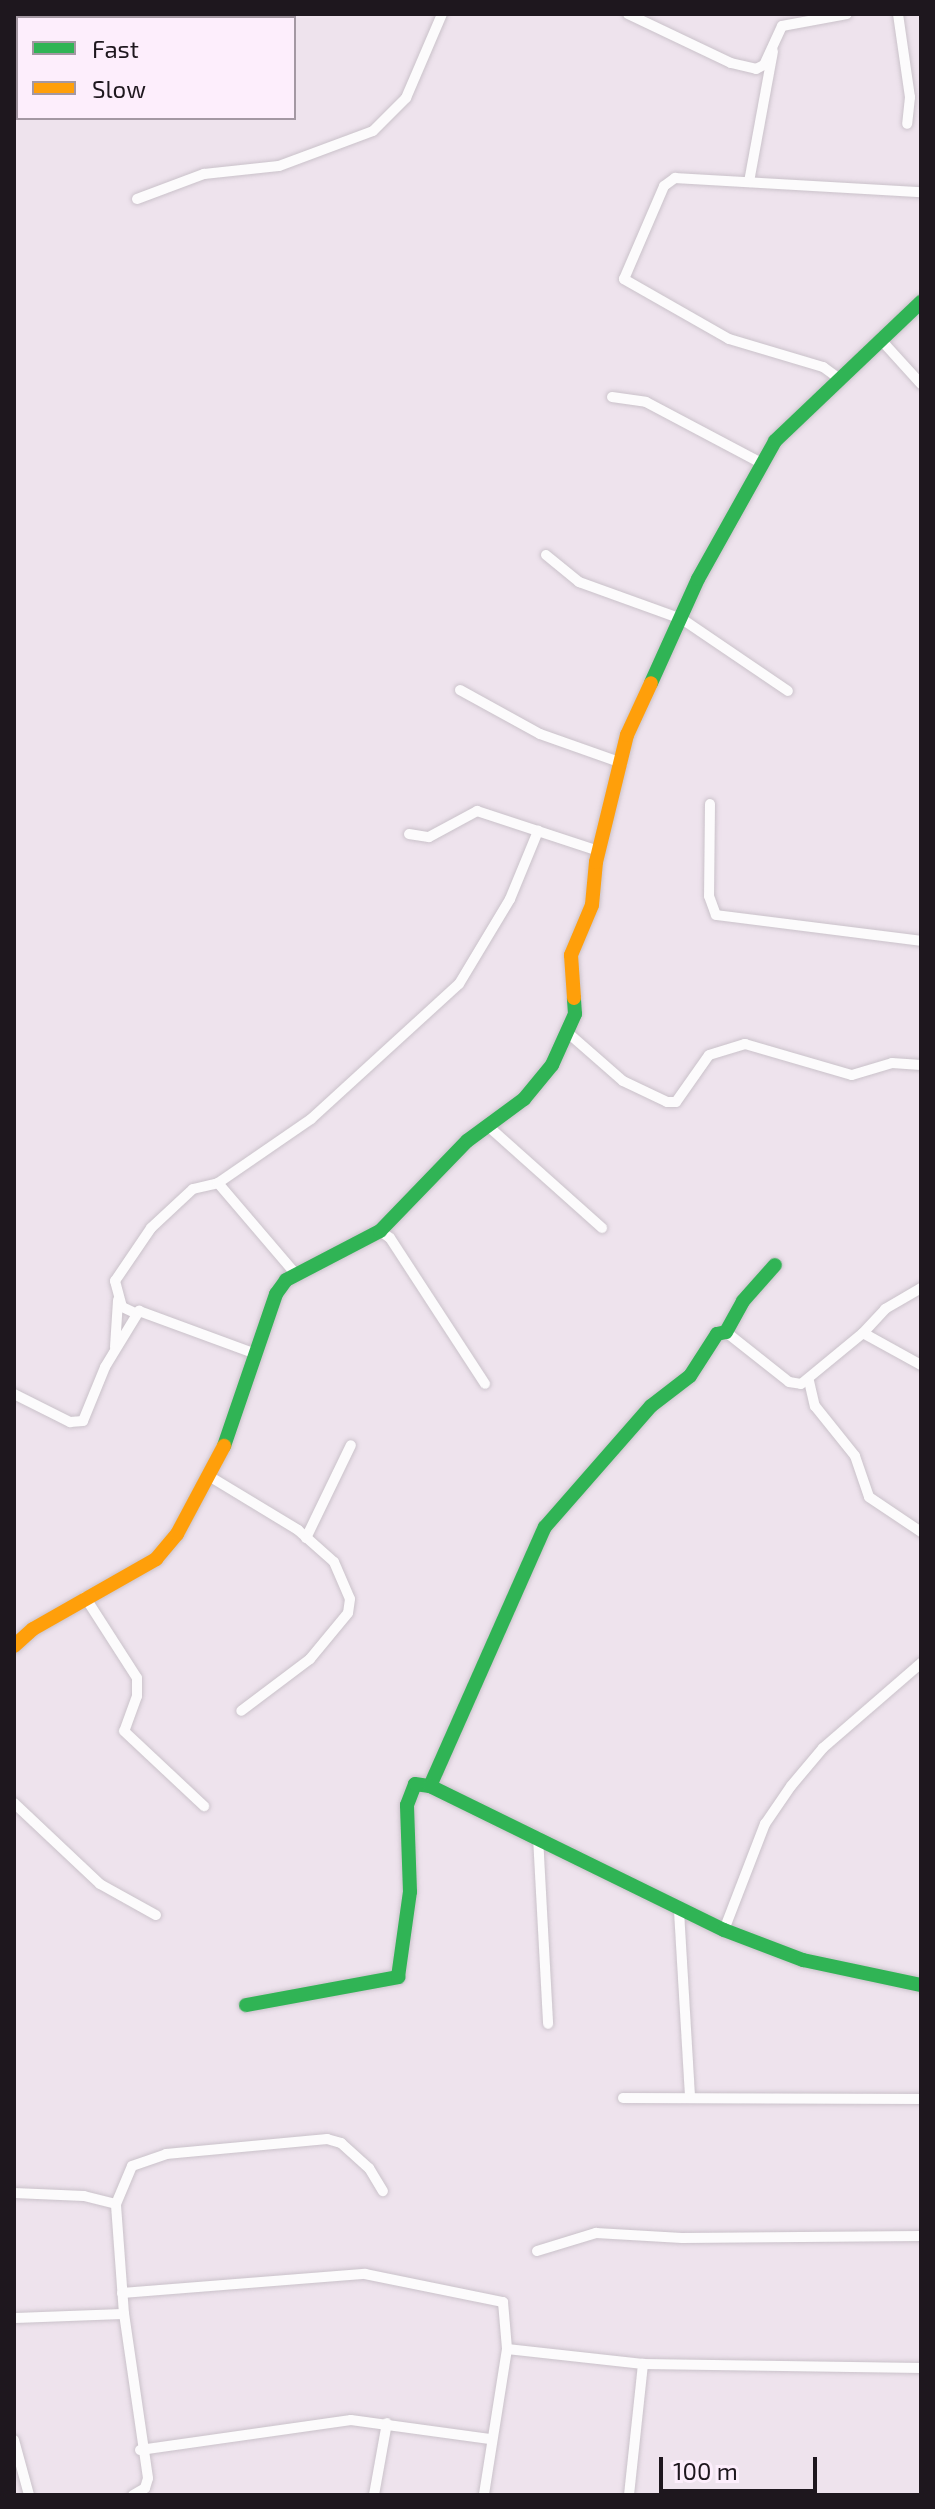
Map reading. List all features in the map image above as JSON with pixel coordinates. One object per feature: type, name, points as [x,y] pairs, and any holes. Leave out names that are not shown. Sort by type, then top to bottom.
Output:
[{"type":"street","points":[[137,199],[204,174],[279,166],[373,131],[406,98],[442,14]]},
{"type":"street","points":[[628,14],[745,68],[764,65],[773,42]]},
{"type":"street","points":[[749,182],[772,73],[775,32],[790,22],[847,14]]},
{"type":"street","points":[[898,14],[910,97],[907,124]]},
{"type":"street","points":[[841,380],[823,367],[729,339],[624,279],[664,186],[675,178],[921,192]]},
{"type":"street","points":[[14,1646],[85,1597],[162,1553],[209,1476],[276,1294],[295,1273],[380,1231],[488,1126],[524,1099],[552,1065],[576,1004],[571,955],[592,905],[599,851],[630,726],[698,579],[785,431],[921,302]]},
{"type":"street","points":[[882,341],[921,384]]},
{"type":"street","points":[[612,397],[646,402],[763,464]]},
{"type":"street","points":[[546,555],[579,582],[682,619],[788,691]]},
{"type":"street","points":[[460,690],[540,734],[622,763]]},
{"type":"street","points":[[710,804],[709,896],[716,915],[921,941]]},
{"type":"street","points":[[409,834],[429,837],[477,811],[599,851]]},
{"type":"street","points":[[113,1354],[118,1272],[151,1228],[193,1189],[218,1183],[311,1119],[459,984],[503,912],[538,831]]},
{"type":"street","points":[[567,1032],[623,1081],[667,1102],[676,1102],[709,1055],[745,1044],[852,1075],[892,1063],[921,1065]]},
{"type":"street","points":[[488,1126],[602,1228]]},
{"type":"street","points":[[218,1183],[295,1273]]},
{"type":"street","points":[[380,1231],[390,1238],[485,1384]]},
{"type":"street","points":[[430,1786],[532,1548],[585,1479],[651,1406],[690,1376],[717,1334],[726,1332],[743,1301],[775,1265]]},
{"type":"street","points":[[726,1332],[789,1382],[809,1381],[885,1309],[921,1288]]},
{"type":"street","points":[[118,1298],[135,1313],[147,1313],[256,1354]]},
{"type":"street","points":[[14,1394],[70,1422],[83,1421],[135,1313]]},
{"type":"street","points":[[863,1333],[921,1365]]},
{"type":"street","points":[[809,1381],[815,1406],[855,1456],[869,1497],[921,1532]]},
{"type":"street","points":[[306,1538],[351,1445]]},
{"type":"street","points":[[209,1476],[306,1538],[342,1572],[348,1613],[310,1659],[241,1711]]},
{"type":"street","points":[[85,1597],[137,1678],[137,1696],[124,1731],[204,1806]]},
{"type":"street","points":[[724,1930],[765,1824],[791,1786],[823,1748],[921,1663]]},
{"type":"street","points":[[246,2005],[395,1980],[404,1964],[410,1892],[408,1793],[415,1784],[430,1786],[444,1797],[538,1837],[679,1911],[724,1930],[803,1960],[921,1985]]},
{"type":"street","points":[[14,1803],[100,1884],[156,1915]]},
{"type":"street","points":[[538,1837],[548,2024]]},
{"type":"street","points":[[679,1911],[690,2098]]},
{"type":"street","points":[[623,2098],[921,2099]]},
{"type":"street","points":[[133,2495],[142,2492],[148,2478],[140,2450],[137,2387],[122,2293],[116,2204],[127,2174],[141,2159],[327,2139],[341,2143],[369,2168],[383,2191]]},
{"type":"street","points":[[14,2193],[84,2196],[116,2204]]},
{"type":"street","points":[[537,2251],[596,2233],[682,2238],[921,2236]]},
{"type":"street","points":[[122,2293],[365,2274],[503,2302],[507,2349],[490,2439],[484,2495]]},
{"type":"street","points":[[14,2318],[124,2314]]},
{"type":"street","points":[[507,2349],[643,2364],[921,2368]]},
{"type":"street","points":[[629,2495],[643,2364]]},
{"type":"street","points":[[140,2450],[221,2442],[302,2424],[387,2423],[490,2439]]},
{"type":"street","points":[[374,2495],[387,2423]]},
{"type":"street","points":[[14,2440],[29,2495]]},
{"type":"traffic: fast","points":[[651,683],[698,579],[775,441],[921,302]]},
{"type":"traffic: fast","points":[[224,1446],[276,1294],[286,1280],[380,1231],[467,1141],[524,1099],[552,1065],[575,1014],[574,998]]},
{"type":"traffic: fast","points":[[430,1786],[545,1527],[651,1406],[690,1376],[717,1334],[726,1332],[743,1301],[775,1265]]},
{"type":"traffic: fast","points":[[246,2005],[398,1977],[410,1892],[407,1805],[415,1784],[430,1786],[724,1930],[803,1960],[921,1985]]},
{"type":"traffic: slow","points":[[574,998],[571,955],[592,905],[596,862],[627,735],[651,683]]},
{"type":"traffic: slow","points":[[14,1646],[33,1629],[156,1559],[177,1534],[224,1446]]}]
